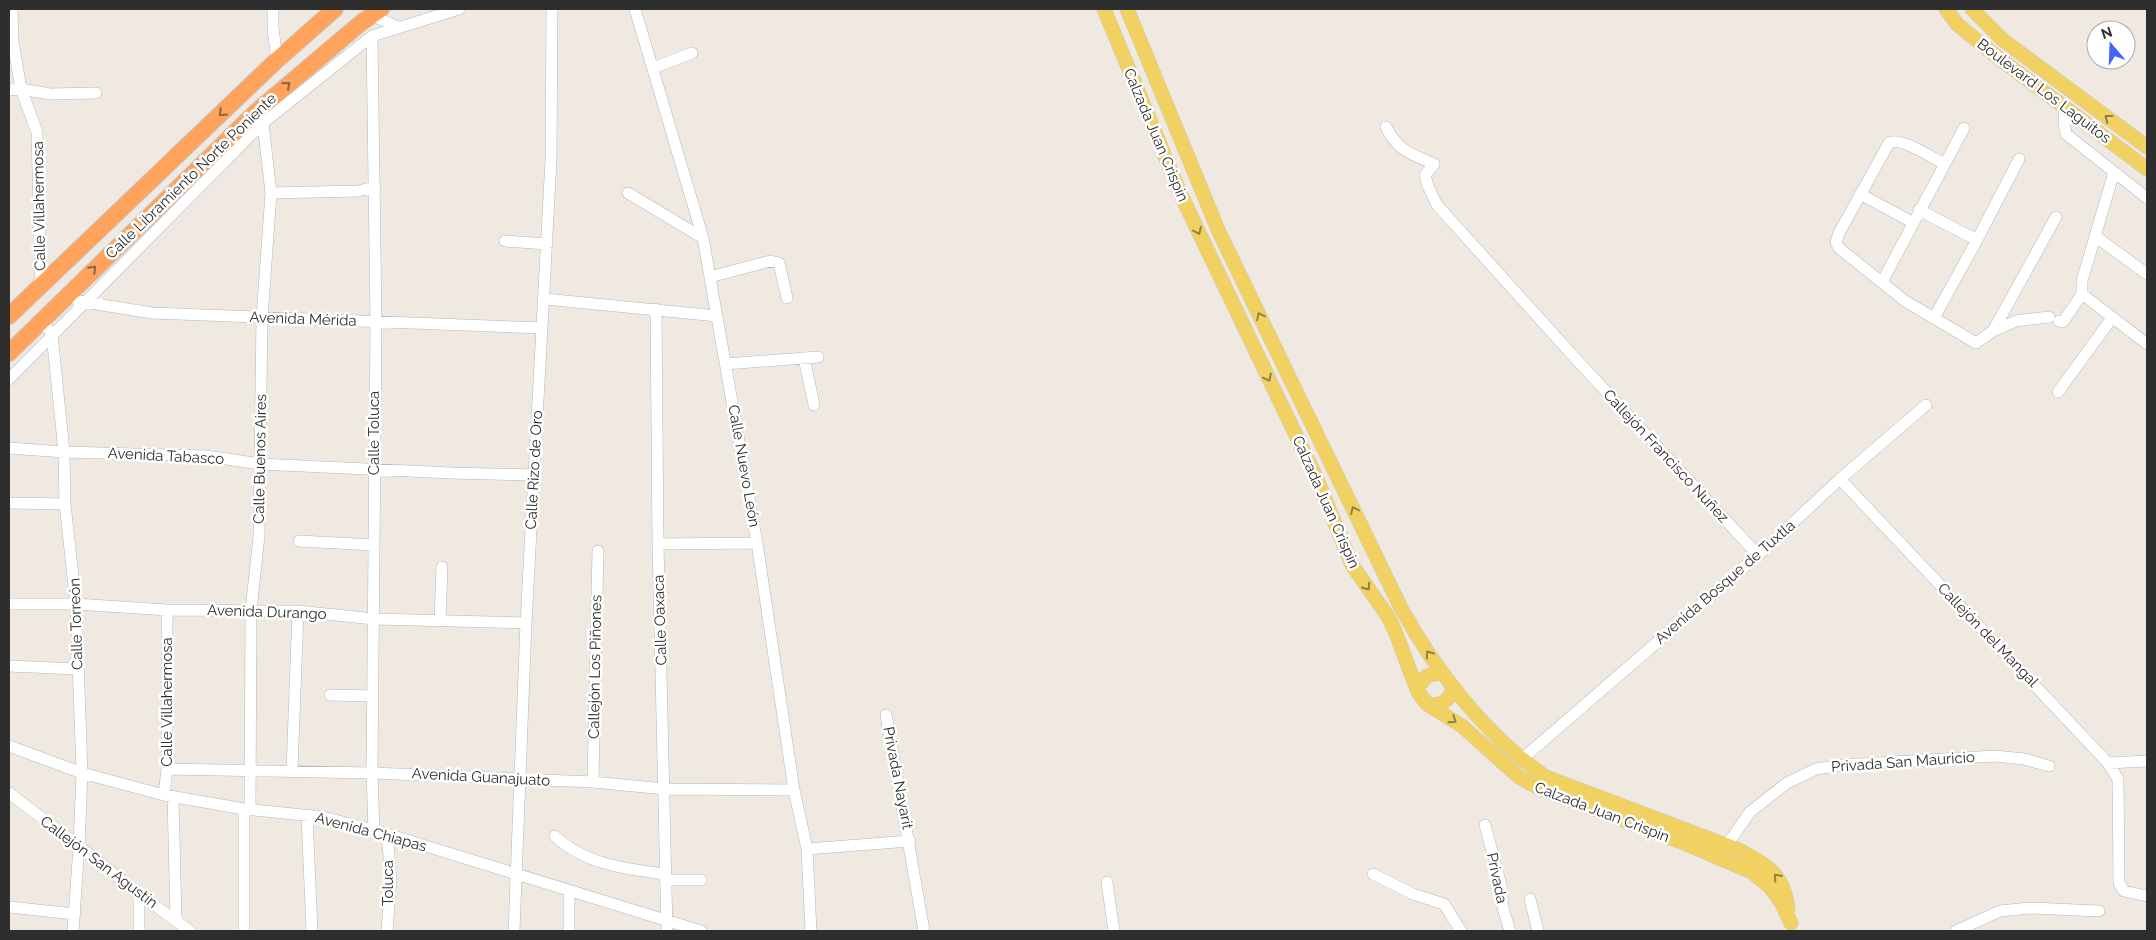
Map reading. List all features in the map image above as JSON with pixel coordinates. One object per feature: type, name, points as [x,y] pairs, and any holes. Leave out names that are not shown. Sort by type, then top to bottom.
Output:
[{"type":"highway","name":"Calle Libramiento Norte Poniente","points":[[9,316],[277,60],[335,9]]},
{"type":"highway","name":"Calle Libramiento Norte Poniente","points":[[9,353],[66,296],[376,12]]},
{"type":"main road","name":"Calzada Juan Crispin","points":[[1104,9],[1181,195],[1316,477],[1352,564],[1387,615],[1405,653],[1417,688],[1427,704],[1462,726],[1519,777],[1539,788],[1689,845],[1752,872],[1770,887],[1781,902],[1791,927]]},
{"type":"main road","name":"Calzada Juan Crispin","points":[[1127,9],[1219,232],[1401,608],[1418,639],[1454,688],[1485,724],[1546,777],[1727,845],[1764,863],[1782,883],[1791,927]]},
{"type":"main road","name":"Boulevard Los Laguitos","points":[[1946,9],[1957,24],[1996,56],[2147,169]]},
{"type":"main road","name":"Boulevard Los Laguitos","points":[[1972,9],[2003,40],[2147,147]]},
{"type":"main road","points":[[1417,688],[1427,676],[1442,672]]},
{"type":"main road","points":[[1427,704],[1439,705],[1452,694],[1454,688]]},
{"type":"street","name":"Calle Villahermosa","points":[[12,9],[13,42],[21,89],[37,132],[41,286]]},
{"type":"street","points":[[273,9],[277,60]]},
{"type":"street","points":[[9,379],[260,117],[372,36],[456,9]]},
{"type":"street","name":"Calle Rizo de Oro","points":[[514,931],[515,874],[522,779],[526,623],[545,299],[551,160],[552,9]]},
{"type":"street","name":"Calle Nuevo León","points":[[635,9],[704,238],[757,543],[794,790],[807,848],[811,931]]},
{"type":"street","points":[[376,12],[398,27]]},
{"type":"street","name":"Calle Toluca","points":[[372,36],[376,322],[372,696],[374,830]]},
{"type":"street","points":[[653,68],[692,53]]},
{"type":"street","points":[[9,90],[21,89],[50,94],[96,93]]},
{"type":"street","points":[[2065,108],[2064,122],[2066,134],[2147,198]]},
{"type":"street","name":"Calle Buenos Aires","points":[[244,931],[247,809],[250,770],[251,610],[259,536],[262,318],[271,192],[260,117]]},
{"type":"street","name":"Callejón Francisco Nuñez","points":[[1386,127],[1392,140],[1402,150],[1434,164],[1425,175],[1437,205],[1574,358],[1758,555]]},
{"type":"street","points":[[1882,282],[1912,222],[1964,128]]},
{"type":"street","points":[[1944,164],[1901,141],[1892,140],[1860,194],[1836,242],[1839,248],[1905,301],[1976,343],[1994,331],[2016,321],[2057,320],[2082,294],[2082,281],[2114,172]]},
{"type":"street","points":[[1934,318],[1977,240],[2018,159]]},
{"type":"street","points":[[271,192],[358,192],[375,187]]},
{"type":"street","points":[[628,193],[704,238]]},
{"type":"street","points":[[1860,194],[1912,222]]},
{"type":"street","points":[[1919,210],[1977,240]]},
{"type":"street","points":[[1994,331],[2056,217]]},
{"type":"street","points":[[2095,236],[2147,274]]},
{"type":"street","points":[[505,241],[547,244]]},
{"type":"street","points":[[710,277],[770,261],[779,263],[787,298]]},
{"type":"street","points":[[2082,294],[2147,344]]},
{"type":"street","name":"Avenida Mérida","points":[[66,296],[83,303],[152,313],[542,328]]},
{"type":"street","points":[[545,299],[717,316]]},
{"type":"street","name":"Calle Oaxaca","points":[[656,309],[658,544],[667,926]]},
{"type":"street","points":[[2058,392],[2112,318]]},
{"type":"street","points":[[41,321],[52,334]]},
{"type":"street","name":"Calle Torreón","points":[[52,334],[64,452],[65,504],[76,604],[82,773],[73,931]]},
{"type":"street","points":[[726,364],[818,357]]},
{"type":"street","points":[[804,358],[814,405]]},
{"type":"street","name":"Avenida Bosque de Tuxtla","points":[[1522,758],[1758,555],[1840,479],[1926,405]]},
{"type":"street","name":"Avenida Tabasco","points":[[9,448],[64,452],[206,456],[260,464],[534,475]]},
{"type":"street","name":"Callejón del Mangal","points":[[1840,479],[2108,763],[2118,779],[2118,883],[2124,891],[2147,896]]},
{"type":"street","points":[[9,503],[65,504]]},
{"type":"street","points":[[299,541],[374,545]]},
{"type":"street","points":[[658,544],[757,543]]},
{"type":"street","name":"Callejón Los Piñones","points":[[593,782],[598,551]]},
{"type":"street","points":[[440,621],[442,567]]},
{"type":"street","name":"Avenida Durango","points":[[9,604],[76,604],[167,610],[298,611],[374,619],[526,623]]},
{"type":"street","name":"Calle Villahermosa","points":[[167,610],[167,769],[176,919]]},
{"type":"street","points":[[292,770],[298,611]]},
{"type":"street","points":[[9,666],[78,669]]},
{"type":"street","points":[[330,695],[372,696]]},
{"type":"street","name":"Privada Nayarit","points":[[886,715],[910,840],[924,931]]},
{"type":"street","name":"Avenida Chiapas","points":[[9,746],[82,773],[168,796],[247,809],[323,817],[374,830],[515,874],[667,926],[701,931]]},
{"type":"street","name":"Privada San Mauricio","points":[[1727,845],[1750,812],[1787,783],[1816,769],[1843,764],[1994,756],[2024,759],[2049,766]]},
{"type":"street","points":[[2108,763],[2147,761]]},
{"type":"street","name":"Avenida Guanajuato","points":[[167,769],[292,770],[522,779],[593,782],[665,789],[794,790]]},
{"type":"street","name":"Callejón San Agustín","points":[[9,793],[190,931]]},
{"type":"street","points":[[308,816],[312,931]]},
{"type":"street","name":"Privada","points":[[1485,825],[1501,885],[1503,908],[1510,931]]},
{"type":"street","name":"Toluca","points":[[387,834],[391,878],[387,931]]},
{"type":"street","points":[[555,836],[567,847],[605,864],[665,877],[701,880]]},
{"type":"street","points":[[807,848],[910,840]]},
{"type":"street","points":[[1373,874],[1413,894],[1444,904],[1461,931]]},
{"type":"street","points":[[1107,882],[1114,931]]},
{"type":"street","points":[[569,892],[569,931]]},
{"type":"street","points":[[139,894],[139,931]]},
{"type":"street","points":[[1530,899],[1538,931]]},
{"type":"street","points":[[9,908],[75,914]]},
{"type":"street","points":[[1956,931],[2000,911],[2030,908],[2099,911]]}]
